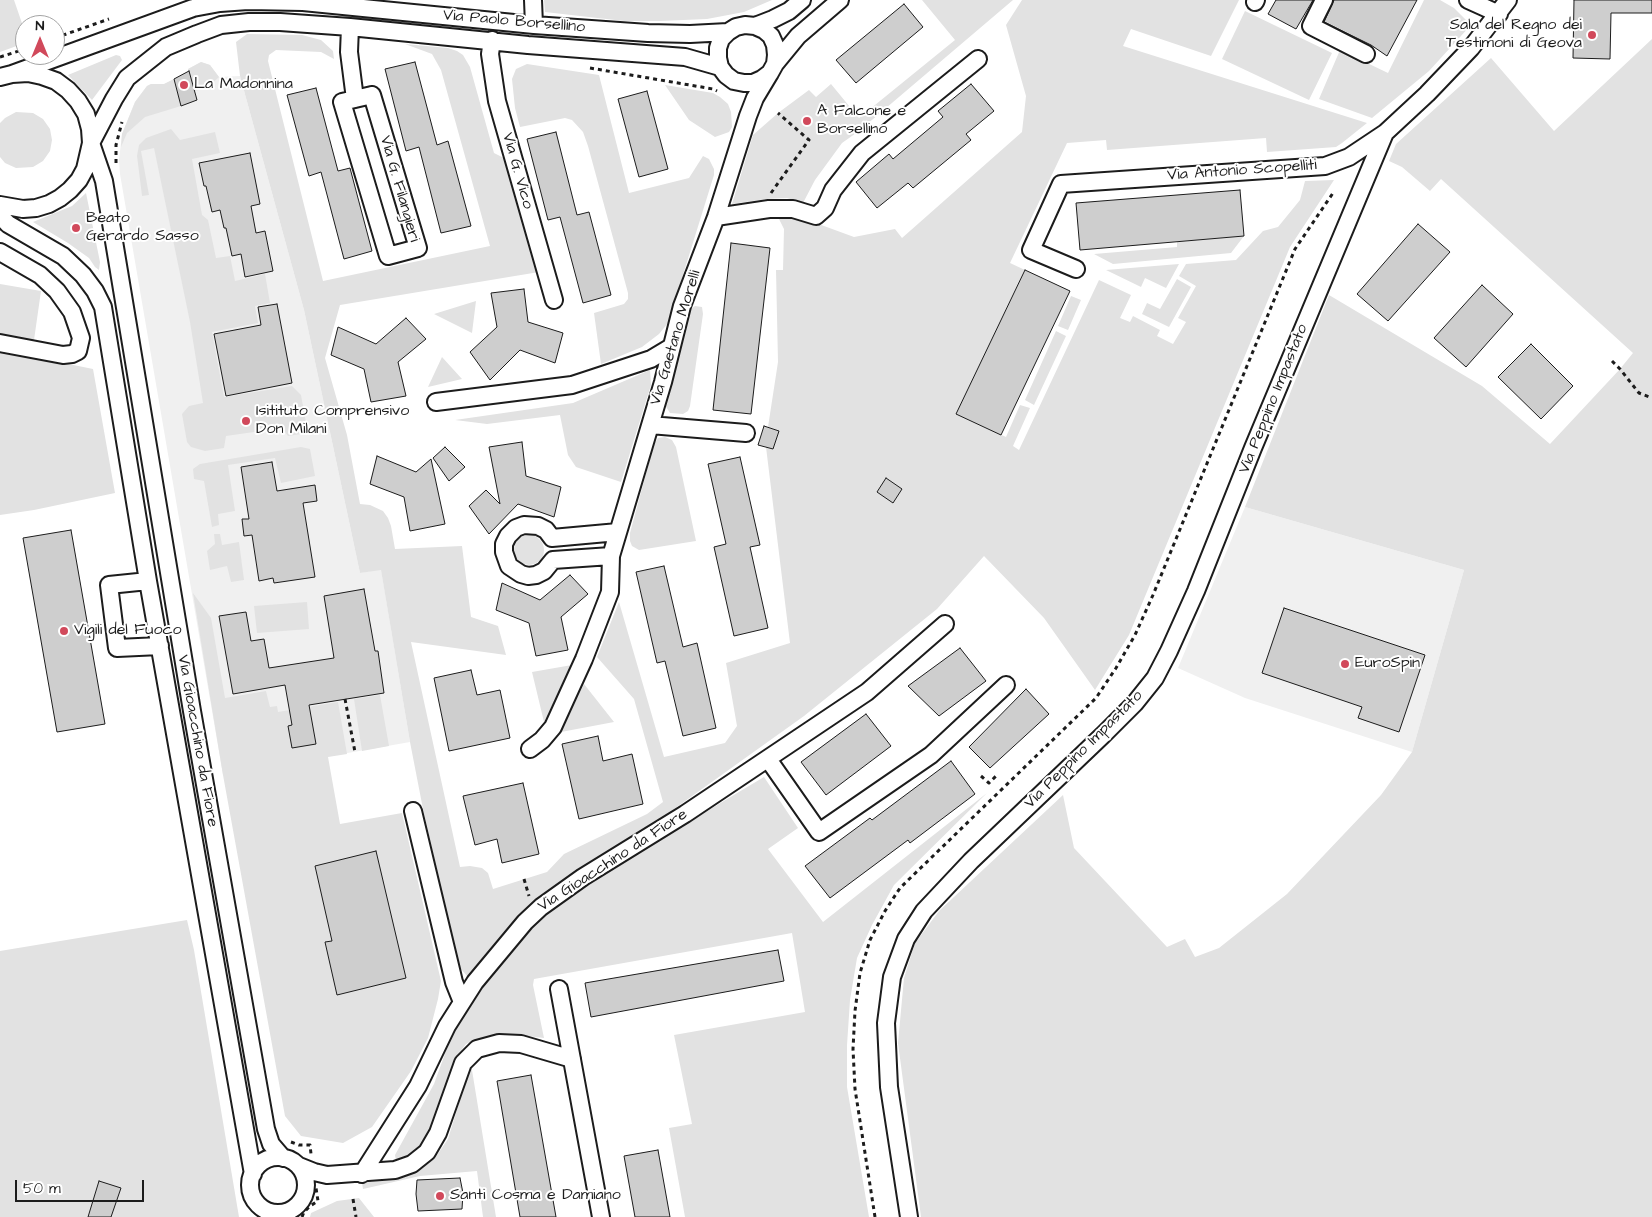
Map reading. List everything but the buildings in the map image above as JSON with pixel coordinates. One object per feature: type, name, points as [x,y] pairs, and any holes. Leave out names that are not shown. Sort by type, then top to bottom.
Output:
[{"type":"street","points":[[533,0],[534,24]]},
{"type":"street","points":[[755,26],[789,11],[802,0]]},
{"type":"street","name":"Via Gaetano Morelli","points":[[530,749],[542,740],[553,726],[584,659],[610,592],[611,556],[650,425],[682,306],[716,217],[755,98],[772,68],[798,36],[840,0]]},
{"type":"street","points":[[1324,0],[1310,26],[1366,54]]},
{"type":"street","points":[[1468,0],[1499,14]]},
{"type":"street","name":"Via Antonio Scopelliti","points":[[1076,269],[1031,250],[1061,184],[1325,166],[1349,157],[1385,133],[1426,94],[1471,48],[1508,0]]},
{"type":"street","name":"Via Paolo Borsellino","points":[[6,76],[193,8],[220,4],[277,1],[338,3],[534,24],[648,33],[690,34],[728,32]]},
{"type":"street","name":"Via Paolo Borsellino","points":[[91,144],[127,78],[166,47],[221,25],[249,22],[280,22],[350,27],[528,45],[685,57],[720,67]]},
{"type":"street","points":[[734,81],[753,83],[762,79],[772,68],[776,55],[775,45],[771,36],[764,30],[755,26],[745,25],[736,27],[721,39],[718,48],[720,67],[734,81],[741,93],[748,116]]},
{"type":"street","points":[[350,27],[349,52],[355,99]]},
{"type":"street","name":"Via G. Vico","points":[[492,40],[490,54],[497,101],[554,300]]},
{"type":"street","points":[[716,217],[769,209],[793,209],[816,216],[825,208],[833,190],[862,153],[978,59]]},
{"type":"street","points":[[0,205],[23,209],[36,208],[60,198],[70,190],[82,174],[90,156],[91,144],[86,114],[68,90],[42,76],[28,73],[6,76]]},
{"type":"street","name":"Via G. Filangieri","points":[[372,95],[418,248],[388,256],[342,102],[355,99],[372,95]]},
{"type":"street","name":"Via Peppino Impastato","points":[[909,1217],[889,1087],[886,1023],[892,978],[906,939],[924,911],[964,868],[1103,735],[1135,703],[1155,678],[1196,590],[1385,133]]},
{"type":"street","name":"Via Gioacchino da Fiore","points":[[91,144],[104,181],[193,720],[266,1129],[271,1144],[283,1158]]},
{"type":"street","name":"Via Gioacchino da Fiore","points":[[0,216],[8,224],[63,256],[84,275],[102,307],[148,580],[253,1174]]},
{"type":"street","points":[[0,252],[40,275],[57,291],[72,312],[82,338],[78,351],[63,355],[0,343]]},
{"type":"street","points":[[436,402],[572,385],[651,359],[671,347]]},
{"type":"street","points":[[650,425],[746,433]]},
{"type":"street","points":[[611,556],[553,560],[544,571],[528,576],[509,566],[504,552],[504,544],[508,536],[516,528],[524,525],[538,526],[546,530],[552,538],[618,532]]},
{"type":"street","points":[[148,580],[109,585],[116,648],[160,646]]},
{"type":"street","name":"Via Gioacchino da Fiore","points":[[362,1174],[418,1086],[447,1026],[462,1002],[475,982],[525,922],[583,877],[684,814],[867,692],[945,624]]},
{"type":"street","points":[[768,759],[819,832],[931,755],[1006,685]]},
{"type":"street","points":[[413,811],[454,982],[462,1002]]},
{"type":"street","points":[[559,989],[601,1217]]},
{"type":"street","points":[[312,1178],[302,1200],[292,1215],[270,1212],[262,1207],[257,1209],[252,1192],[253,1174],[265,1161],[274,1158],[283,1158],[291,1161],[312,1178],[395,1170],[412,1164],[427,1152],[438,1133],[463,1063],[477,1049],[499,1043],[521,1044],[572,1060]]},
{"type":"path","points":[[0,57],[15,52]]},
{"type":"path","points":[[581,66],[713,88],[722,93]]},
{"type":"path","points":[[766,199],[809,140],[778,113]]},
{"type":"path","points":[[116,170],[116,145],[124,116]]},
{"type":"path","points":[[875,1217],[855,1089],[853,1050],[855,1011],[860,973],[870,940],[900,888],[1096,698],[1116,668],[1135,635],[1153,595],[1295,249],[1333,193]]},
{"type":"path","points":[[1612,361],[1620,368],[1639,393],[1652,398]]},
{"type":"path","points":[[345,699],[355,752]]},
{"type":"path","points":[[981,776],[989,783],[997,775]]},
{"type":"path","points":[[524,879],[532,904]]},
{"type":"path","points":[[286,1136],[292,1142],[299,1145],[310,1145],[312,1178],[318,1202],[304,1212],[292,1215]]},
{"type":"path","points":[[352,1200],[356,1217]]},
{"type":"shaded area","points":[[0,0],[14,0],[19,15],[15,15],[15,47],[0,52]]},
{"type":"shaded area","points":[[544,0],[772,0],[744,12],[707,19],[624,21],[545,12]]},
{"type":"shaded area","points":[[922,0],[1013,0],[859,131],[842,143],[815,180],[803,203],[787,198],[732,204],[753,135],[809,90],[816,97],[831,84],[859,118],[955,40]]},
{"type":"shaded area","points":[[1022,0],[1239,0],[1211,56],[1131,29],[1123,46],[1367,123],[1336,147],[1267,152],[1266,138],[1107,150],[1106,140],[1067,143],[1010,263],[1025,270],[957,414],[1006,437],[1020,405],[1030,408],[1013,446],[1019,450],[1099,280],[1131,295],[1120,318],[1130,322],[1133,316],[1160,330],[1157,336],[1173,344],[1186,322],[1178,318],[1196,286],[1179,276],[1186,264],[1236,260],[1263,231],[1278,227],[1300,200],[1305,181],[1334,180],[1290,247],[1129,635],[1095,690],[1044,618],[984,556],[937,609],[804,716],[653,824],[567,878],[532,904],[468,977],[460,968],[456,954],[423,809],[381,570],[360,573],[304,310],[240,76],[236,42],[247,34],[302,35],[321,40],[333,51],[334,59],[321,52],[276,50],[269,55],[268,61],[323,281],[490,246],[441,70],[432,54],[405,44],[448,48],[463,55],[470,67],[494,153],[506,159],[539,272],[340,305],[325,358],[347,435],[360,504],[370,505],[383,511],[391,526],[395,549],[462,546],[471,617],[498,626],[506,655],[411,642],[460,867],[482,868],[488,873],[493,889],[547,872],[564,854],[647,814],[663,802],[634,699],[597,657],[619,602],[664,757],[725,743],[737,726],[726,663],[790,643],[766,447],[773,449],[779,431],[768,427],[778,362],[776,270],[783,270],[784,229],[779,219],[794,215],[854,237],[895,229],[902,238],[1022,132],[1026,96],[1006,25]]},
{"type":"shaded area","points":[[1424,0],[1440,0],[1454,8],[1471,25],[1429,71],[1372,118],[1319,99],[1340,50],[1388,73]]},
{"type":"shaded area","points":[[1245,11],[1332,53],[1309,100],[1222,59]]},
{"type":"shaded area","points":[[1652,39],[1652,1217],[921,1217],[898,1043],[904,978],[915,943],[939,911],[1063,795],[1074,848],[1167,947],[1185,939],[1195,957],[1219,948],[1287,894],[1381,795],[1412,752],[1464,570],[1245,507],[1329,295],[1482,386],[1550,444],[1620,369],[1633,353],[1441,179],[1430,191],[1402,167],[1389,161],[1396,144],[1491,58],[1554,131]]},
{"type":"shaded area","points":[[116,55],[120,56],[122,60],[92,100],[68,75]]},
{"type":"shaded area","name":"Isitituto Comprensivo Don Milani","points":[[201,62],[210,65],[219,77],[240,76],[304,310],[360,573],[381,569],[410,742],[223,775],[119,160],[122,134],[135,102],[147,86],[151,84],[164,84],[174,79],[181,105],[197,100],[188,69]]},
{"type":"shaded area","points":[[201,62],[210,65],[219,77],[207,88],[195,91],[188,69]]},
{"type":"shaded area","points":[[527,64],[599,75],[629,193],[689,178],[703,156],[709,159],[714,169],[714,175],[668,323],[659,334],[642,347],[601,364],[594,313],[624,304],[628,299],[628,293],[583,132],[572,120],[565,118],[520,127],[515,108],[512,79],[516,69]]},
{"type":"shaded area","points":[[174,79],[181,106],[145,117],[127,133],[121,147],[122,134],[135,102],[147,86],[151,84],[164,84]]},
{"type":"shaded area","points":[[665,85],[713,93],[720,97],[728,104],[731,112],[732,127],[729,132],[715,137],[689,120]]},
{"type":"shaded area","points":[[16,112],[33,113],[43,119],[50,129],[52,140],[50,151],[43,161],[33,167],[16,168],[5,163],[0,157],[0,123]]},
{"type":"shaded area","points":[[171,129],[180,140],[215,132],[220,153],[192,159],[202,215],[208,220],[216,258],[230,256],[235,281],[265,274],[270,303],[255,306],[258,323],[212,332],[224,397],[292,386],[301,395],[308,433],[288,436],[282,428],[226,436],[224,448],[205,451],[191,447],[187,442],[182,414],[189,406],[203,403],[190,322],[154,148],[141,151],[149,195],[142,196],[137,156],[139,145],[146,138]]},
{"type":"shaded area","points":[[86,193],[100,262],[99,270],[89,258],[33,222],[72,206]]},
{"type":"shaded area","points":[[1244,236],[1231,253],[1113,264],[1094,254],[1177,247],[1177,242]]},
{"type":"shaded area","points":[[1179,264],[1166,288],[1145,278],[1141,287],[1106,270]]},
{"type":"shaded area","points":[[1177,279],[1191,287],[1169,327],[1142,314],[1147,303],[1160,309]]},
{"type":"shaded area","points":[[0,284],[41,291],[34,340],[0,334]]},
{"type":"shaded area","points":[[1071,296],[1081,300],[1068,330],[1058,326]]},
{"type":"shaded area","points":[[476,301],[472,333],[434,314]]},
{"type":"shaded area","points":[[695,306],[702,307],[703,314],[690,406],[688,411],[683,414],[670,413],[665,405],[688,311]]},
{"type":"shaded area","points":[[1056,331],[1066,336],[1034,405],[1025,400]]},
{"type":"shaded area","points":[[0,350],[93,369],[115,493],[0,515]]},
{"type":"shaded area","points":[[442,357],[462,379],[428,387]]},
{"type":"shaded area","points":[[650,370],[651,385],[621,482],[576,467],[568,455],[560,415],[487,424],[455,420],[573,403]]},
{"type":"shaded area","points":[[665,437],[672,440],[676,447],[696,541],[639,550],[632,546],[630,533],[654,444],[658,438]]},
{"type":"shaded area","points":[[301,447],[310,449],[315,476],[281,483],[275,458],[228,465],[235,511],[218,514],[219,525],[212,527],[204,481],[194,479],[193,469],[200,464]]},
{"type":"shaded area","points":[[1245,507],[1464,570],[1412,752],[1245,698],[1178,668]]},
{"type":"shaded area","points":[[214,534],[220,534],[222,545],[239,542],[244,580],[231,582],[227,566],[210,570],[207,551],[215,544]]},
{"type":"shaded area","points":[[529,535],[539,540],[544,550],[539,560],[529,565],[519,560],[514,550],[519,540]]},
{"type":"shaded area","points":[[193,593],[211,618],[225,698],[266,691],[270,707],[277,706],[278,712],[338,702],[347,754],[328,757],[340,824],[402,813],[441,981],[438,999],[428,1038],[411,1071],[372,1127],[343,1143],[301,1136],[285,1116],[223,775]]},
{"type":"shaded area","points":[[307,602],[309,629],[257,633],[254,606]]},
{"type":"shaded area","points":[[572,665],[544,722],[532,672]]},
{"type":"shaded area","points":[[584,684],[614,722],[561,732]]},
{"type":"shaded area","points":[[380,695],[389,746],[362,751],[354,699]]},
{"type":"shaded area","points":[[764,777],[798,828],[768,849],[823,922],[987,793],[894,885],[872,925],[857,958],[850,1000],[847,1087],[869,1217],[685,1217],[669,1128],[692,1124],[674,1035],[805,1012],[792,933],[534,979],[533,985],[544,1038],[510,1034],[474,1040],[466,1044],[453,1067],[427,1138],[421,1148],[411,1156],[396,1161],[395,1155],[434,1084],[450,1040],[464,1012],[474,996],[518,942],[543,915],[578,888]]},
{"type":"shaded area","points":[[187,920],[194,950],[239,1217],[0,1217],[0,951]]},
{"type":"shaded area","points":[[471,1064],[496,1217],[483,1217],[477,1171],[420,1176],[363,1189],[362,1183],[404,1177],[420,1170],[435,1158],[448,1139]]},
{"type":"shaded area","points":[[359,1198],[374,1217],[310,1217],[311,1213],[337,1201]]},
{"type":"place","name":"Sala del Regno dei Testimoni di Geova","points":[[1592,35]]},
{"type":"place","name":"La Madonnina","points":[[184,85]]},
{"type":"place","name":"A Falcone e Borsellino","points":[[807,121]]},
{"type":"place","name":"Beato Gerardo Sasso","points":[[76,228]]},
{"type":"place","name":"Isitituto Comprensivo Don Milani","points":[[246,421]]},
{"type":"place","name":"Vigili del Fuoco","points":[[64,631]]},
{"type":"place","name":"EuroSpin","points":[[1345,664]]},
{"type":"place","name":"Santi Cosma e Damiano","points":[[440,1196]]}]
